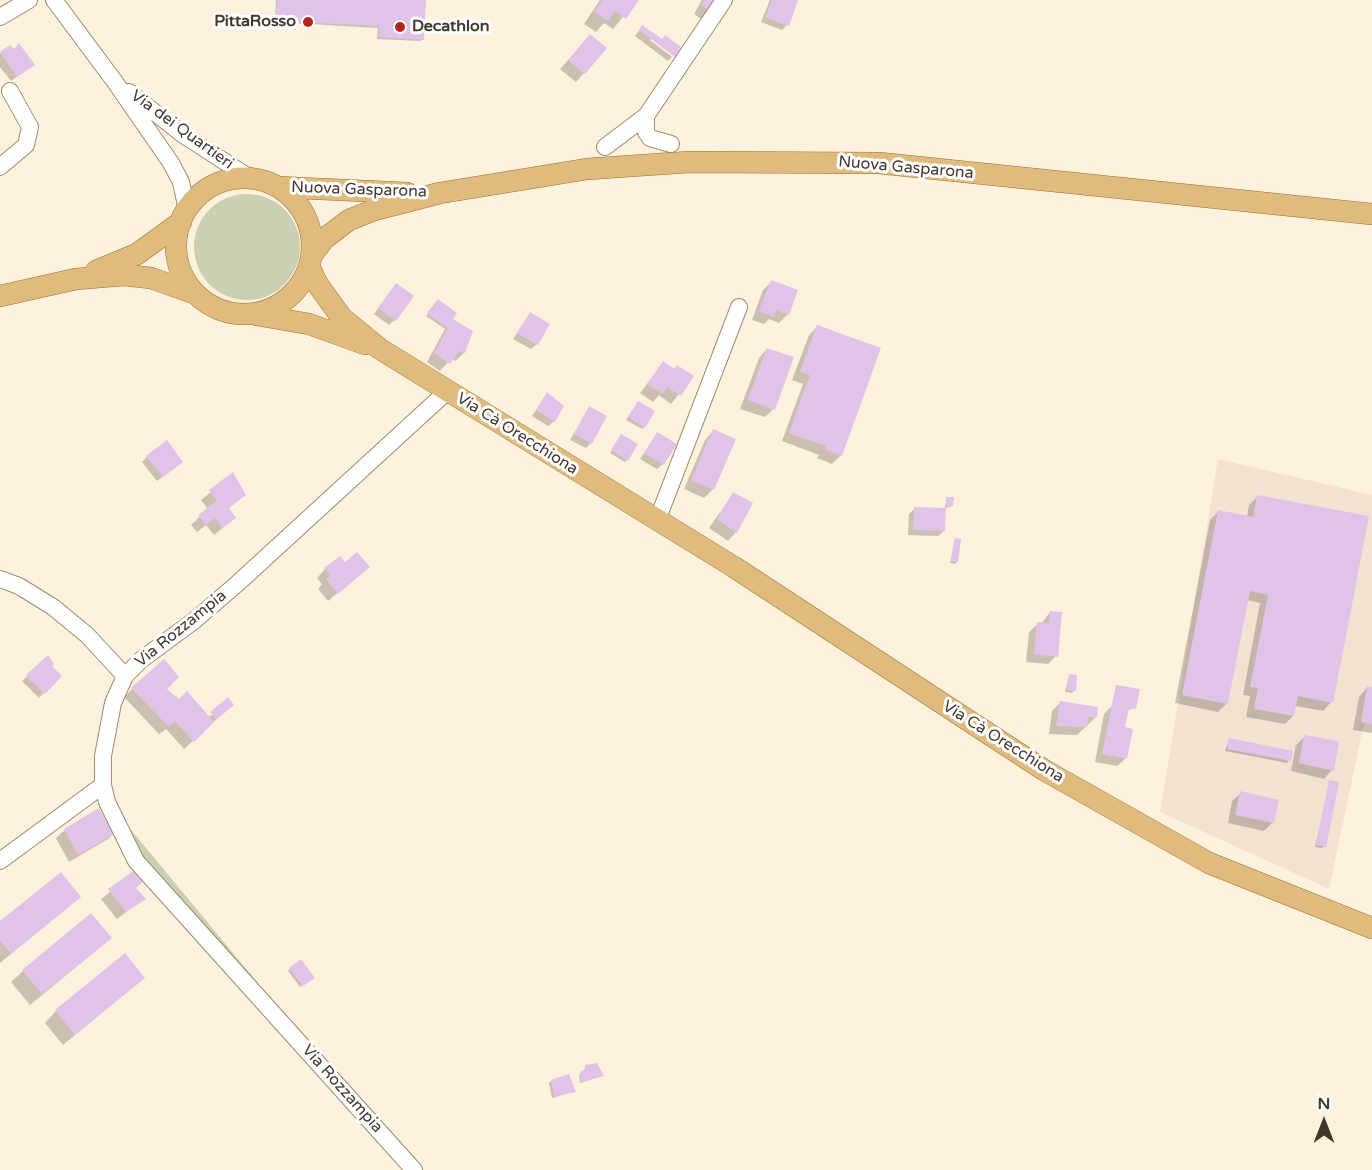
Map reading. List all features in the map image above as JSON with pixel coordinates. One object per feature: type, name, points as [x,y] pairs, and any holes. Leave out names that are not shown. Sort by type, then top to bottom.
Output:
[{"type":"main road","name":"Nuova Gasparona","points":[[0,296],[76,279],[135,275],[182,287],[211,305],[228,312],[246,314],[260,312],[285,301],[303,280],[311,261],[337,228],[359,215],[440,193],[587,169],[689,162],[821,161],[939,169],[1372,214]]},
{"type":"main road","name":"Nuova Gasparona","points":[[76,279],[137,254],[184,216],[202,194],[221,182],[250,178],[278,187],[378,193],[440,193]]},
{"type":"main road","name":"Nuova Gasparona","points":[[278,187],[294,199],[305,216],[312,235],[311,261]]},
{"type":"main road","name":"Nuova Gasparona","points":[[184,216],[177,235],[178,261],[185,279],[197,295]]},
{"type":"main road","name":"Via Cà Orecchiona","points":[[311,261],[318,285],[342,318],[380,349],[654,519],[1054,776],[1209,863],[1372,928]]},
{"type":"main road","name":"Via Cà Orecchiona","points":[[246,314],[309,324],[380,349]]},
{"type":"street","points":[[0,17],[29,0]]},
{"type":"street","name":"Via dei Quartieri","points":[[54,0],[115,82],[177,173],[184,216]]},
{"type":"street","points":[[605,147],[646,116],[724,0]]},
{"type":"street","name":"Via dei Quartieri","points":[[115,82],[182,134],[250,178]]},
{"type":"street","points":[[0,167],[26,145],[30,127],[10,91]]},
{"type":"street","points":[[646,116],[646,132],[650,138],[671,144]]},
{"type":"street","points":[[654,519],[660,513],[739,307]]},
{"type":"street","name":"Via Rozzampia","points":[[414,1170],[136,861],[107,802],[103,785],[103,756],[113,703],[125,676],[141,660],[195,620],[238,583],[442,396],[452,394]]},
{"type":"street","points":[[0,579],[19,586],[52,607],[87,635],[125,676]]},
{"type":"street","points":[[0,861],[103,785]]},
{"type":"shaded area","points":[[1218,459],[1372,495],[1372,686],[1329,889],[1160,812]]},
{"type":"green space","points":[[247,194],[267,198],[284,210],[296,227],[300,247],[296,267],[284,284],[267,296],[247,300],[227,296],[210,284],[198,267],[194,247],[198,227],[210,210],[227,198]]},
{"type":"green space","points":[[127,825],[262,988],[287,1022],[152,871],[136,848]]},
{"type":"building","points":[[277,0],[426,0],[424,40],[379,37],[379,26],[276,21]]},
{"type":"building","points":[[602,0],[639,0],[626,19],[615,11],[608,21],[594,12]]},
{"type":"building","points":[[704,0],[722,0],[714,13],[701,5]]},
{"type":"building","points":[[772,0],[798,0],[789,26],[765,17]]},
{"type":"building","points":[[642,25],[662,39],[665,35],[681,47],[675,57],[639,30]]},
{"type":"building","points":[[590,34],[607,48],[585,74],[568,60]]},
{"type":"building","points":[[19,43],[35,65],[17,77],[0,52],[10,45],[14,49]]},
{"type":"building","points":[[771,280],[798,290],[789,315],[776,310],[774,317],[759,311]]},
{"type":"building","points":[[396,283],[414,296],[396,321],[378,308]]},
{"type":"building","points":[[438,299],[457,313],[453,319],[473,331],[465,353],[459,351],[450,364],[434,353],[448,328],[427,313]]},
{"type":"building","points":[[530,312],[550,324],[538,345],[517,333]]},
{"type":"building","points":[[817,325],[881,348],[842,456],[825,450],[826,446],[789,433],[810,375],[800,372]]},
{"type":"building","points":[[767,348],[794,357],[775,410],[748,400]]},
{"type":"building","points":[[663,361],[674,369],[677,365],[694,376],[681,396],[667,387],[663,394],[647,384]]},
{"type":"building","points":[[547,392],[564,406],[555,422],[536,410]]},
{"type":"building","points":[[638,401],[655,411],[645,428],[628,417]]},
{"type":"building","points":[[589,406],[607,416],[592,444],[574,434]]},
{"type":"building","points":[[713,429],[736,439],[714,490],[691,480]]},
{"type":"building","points":[[657,432],[677,444],[664,465],[644,453]]},
{"type":"building","points":[[621,434],[638,444],[628,461],[611,450]]},
{"type":"building","points":[[167,440],[183,462],[163,477],[146,456]]},
{"type":"building","points":[[233,472],[246,495],[229,508],[236,518],[223,528],[215,518],[206,525],[198,515],[217,501],[209,490]]},
{"type":"building","points":[[733,492],[753,503],[737,533],[717,519]]},
{"type":"building","points":[[1257,495],[1369,516],[1333,703],[1298,696],[1294,716],[1254,709],[1258,688],[1250,687],[1268,595],[1250,591],[1228,704],[1182,695],[1218,510],[1253,517]]},
{"type":"building","points":[[946,497],[954,497],[953,506],[946,506]]},
{"type":"building","points":[[914,507],[946,508],[945,531],[913,530]]},
{"type":"building","points":[[955,538],[961,539],[958,562],[951,561]]},
{"type":"building","points":[[357,552],[370,567],[338,594],[326,579],[330,575],[324,568],[340,556],[345,562]]},
{"type":"building","points":[[1050,611],[1062,612],[1058,657],[1034,654],[1037,622],[1049,623]]},
{"type":"building","points":[[48,655],[54,664],[52,666],[62,676],[45,694],[26,675]]},
{"type":"building","points":[[164,659],[179,677],[167,689],[179,699],[187,691],[214,722],[194,742],[175,721],[169,727],[131,688]]},
{"type":"building","points":[[1069,674],[1077,675],[1076,691],[1067,690]]},
{"type":"building","points":[[1116,685],[1140,689],[1136,709],[1129,708],[1125,727],[1133,729],[1127,759],[1102,754]]},
{"type":"building","points":[[1367,686],[1372,687],[1372,724],[1361,722]]},
{"type":"building","points":[[228,697],[234,705],[217,719],[210,712]]},
{"type":"building","points":[[1060,701],[1098,707],[1097,718],[1088,717],[1087,727],[1056,726]]},
{"type":"building","points":[[1304,735],[1339,741],[1334,771],[1299,763]]},
{"type":"building","points":[[1229,738],[1293,751],[1291,761],[1227,749]]},
{"type":"building","points":[[1329,780],[1339,782],[1326,847],[1316,845]]},
{"type":"building","points":[[1240,791],[1279,800],[1274,823],[1235,815]]},
{"type":"building","points":[[99,808],[105,819],[110,817],[119,831],[78,855],[64,829]]},
{"type":"building","points":[[135,870],[143,882],[136,888],[146,899],[126,912],[108,889]]},
{"type":"building","points":[[61,872],[81,897],[11,954],[0,940],[0,921]]},
{"type":"building","points":[[91,913],[112,938],[42,994],[22,970]]},
{"type":"building","points":[[125,953],[145,978],[75,1035],[55,1010]]},
{"type":"building","points":[[301,959],[315,978],[303,986],[289,968]]},
{"type":"building","points":[[597,1063],[604,1076],[581,1082],[580,1072],[585,1069],[585,1065]]},
{"type":"building","points":[[569,1074],[576,1092],[554,1096],[551,1080]]},
{"type":"place","name":"PittaRosso","points":[[308,22]]},
{"type":"place","name":"Decathlon","points":[[400,27]]}]
